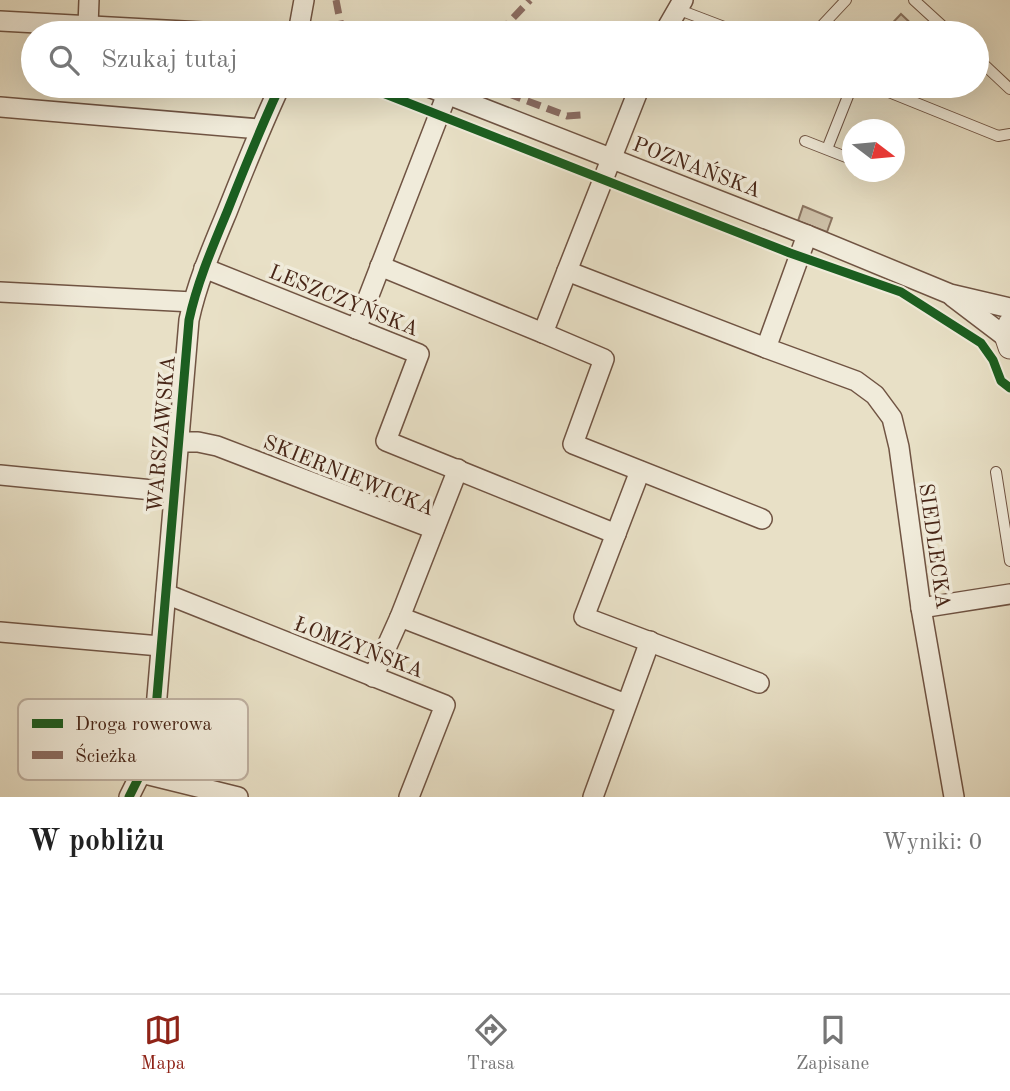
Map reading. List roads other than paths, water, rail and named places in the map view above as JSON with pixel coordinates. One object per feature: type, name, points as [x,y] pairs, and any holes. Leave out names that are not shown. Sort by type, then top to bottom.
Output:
[{"type":"street","points":[[88,21],[89,0]]},
{"type":"street","points":[[300,21],[304,0]]},
{"type":"street","points":[[671,21],[680,4]]},
{"type":"street","points":[[0,21],[21,22]]},
{"type":"street","name":"WARSZAWSKA","points":[[156,699],[189,320],[204,268],[274,98]]},
{"type":"street","points":[[356,329],[445,98]]},
{"type":"street","name":"POZNAŃSKA","points":[[457,98],[950,294],[1010,308]]},
{"type":"street","points":[[543,333],[635,98]]},
{"type":"street","points":[[0,107],[260,129]]},
{"type":"street","points":[[766,348],[807,235]]},
{"type":"street","points":[[380,266],[604,359],[573,444],[762,519]]},
{"type":"street","name":"LESZCZYŃSKA","points":[[204,268],[419,354],[386,441],[458,469]]},
{"type":"street","name":"SIEDLECKA","points":[[567,271],[856,381],[875,395],[892,418],[899,447],[920,608],[954,797]]},
{"type":"street","points":[[0,292],[193,302]]},
{"type":"street","name":"POZNAŃSKA","points":[[950,294],[1009,336]]},
{"type":"street","name":"SKIERNIEWICKA","points":[[179,442],[217,446],[434,529],[373,677]]},
{"type":"street","points":[[434,529],[458,469],[616,534]]},
{"type":"street","points":[[640,471],[584,617],[759,683]]},
{"type":"street","points":[[0,475],[173,492]]},
{"type":"street","name":"ŁOMŻYŃSKA","points":[[166,594],[444,705],[409,797]]},
{"type":"street","points":[[920,608],[1010,594]]},
{"type":"street","points":[[400,617],[626,704]]},
{"type":"street","points":[[0,632],[160,646]]},
{"type":"street","points":[[593,797],[650,641]]},
{"type":"street","name":"WARSZAWSKA","points":[[129,797],[138,780]]},
{"type":"street","points":[[169,780],[238,797]]},
{"type":"lane","points":[[827,21],[846,0]]},
{"type":"lane","points":[[916,1],[937,21]]},
{"type":"lane","points":[[680,4],[715,21]]},
{"type":"lane","points":[[989,69],[1010,89]]},
{"type":"lane","points":[[827,149],[847,98]]},
{"type":"lane","points":[[904,98],[998,136],[1010,134]]},
{"type":"lane","points":[[805,141],[842,155]]},
{"type":"lane","points":[[996,472],[1010,561]]}]
